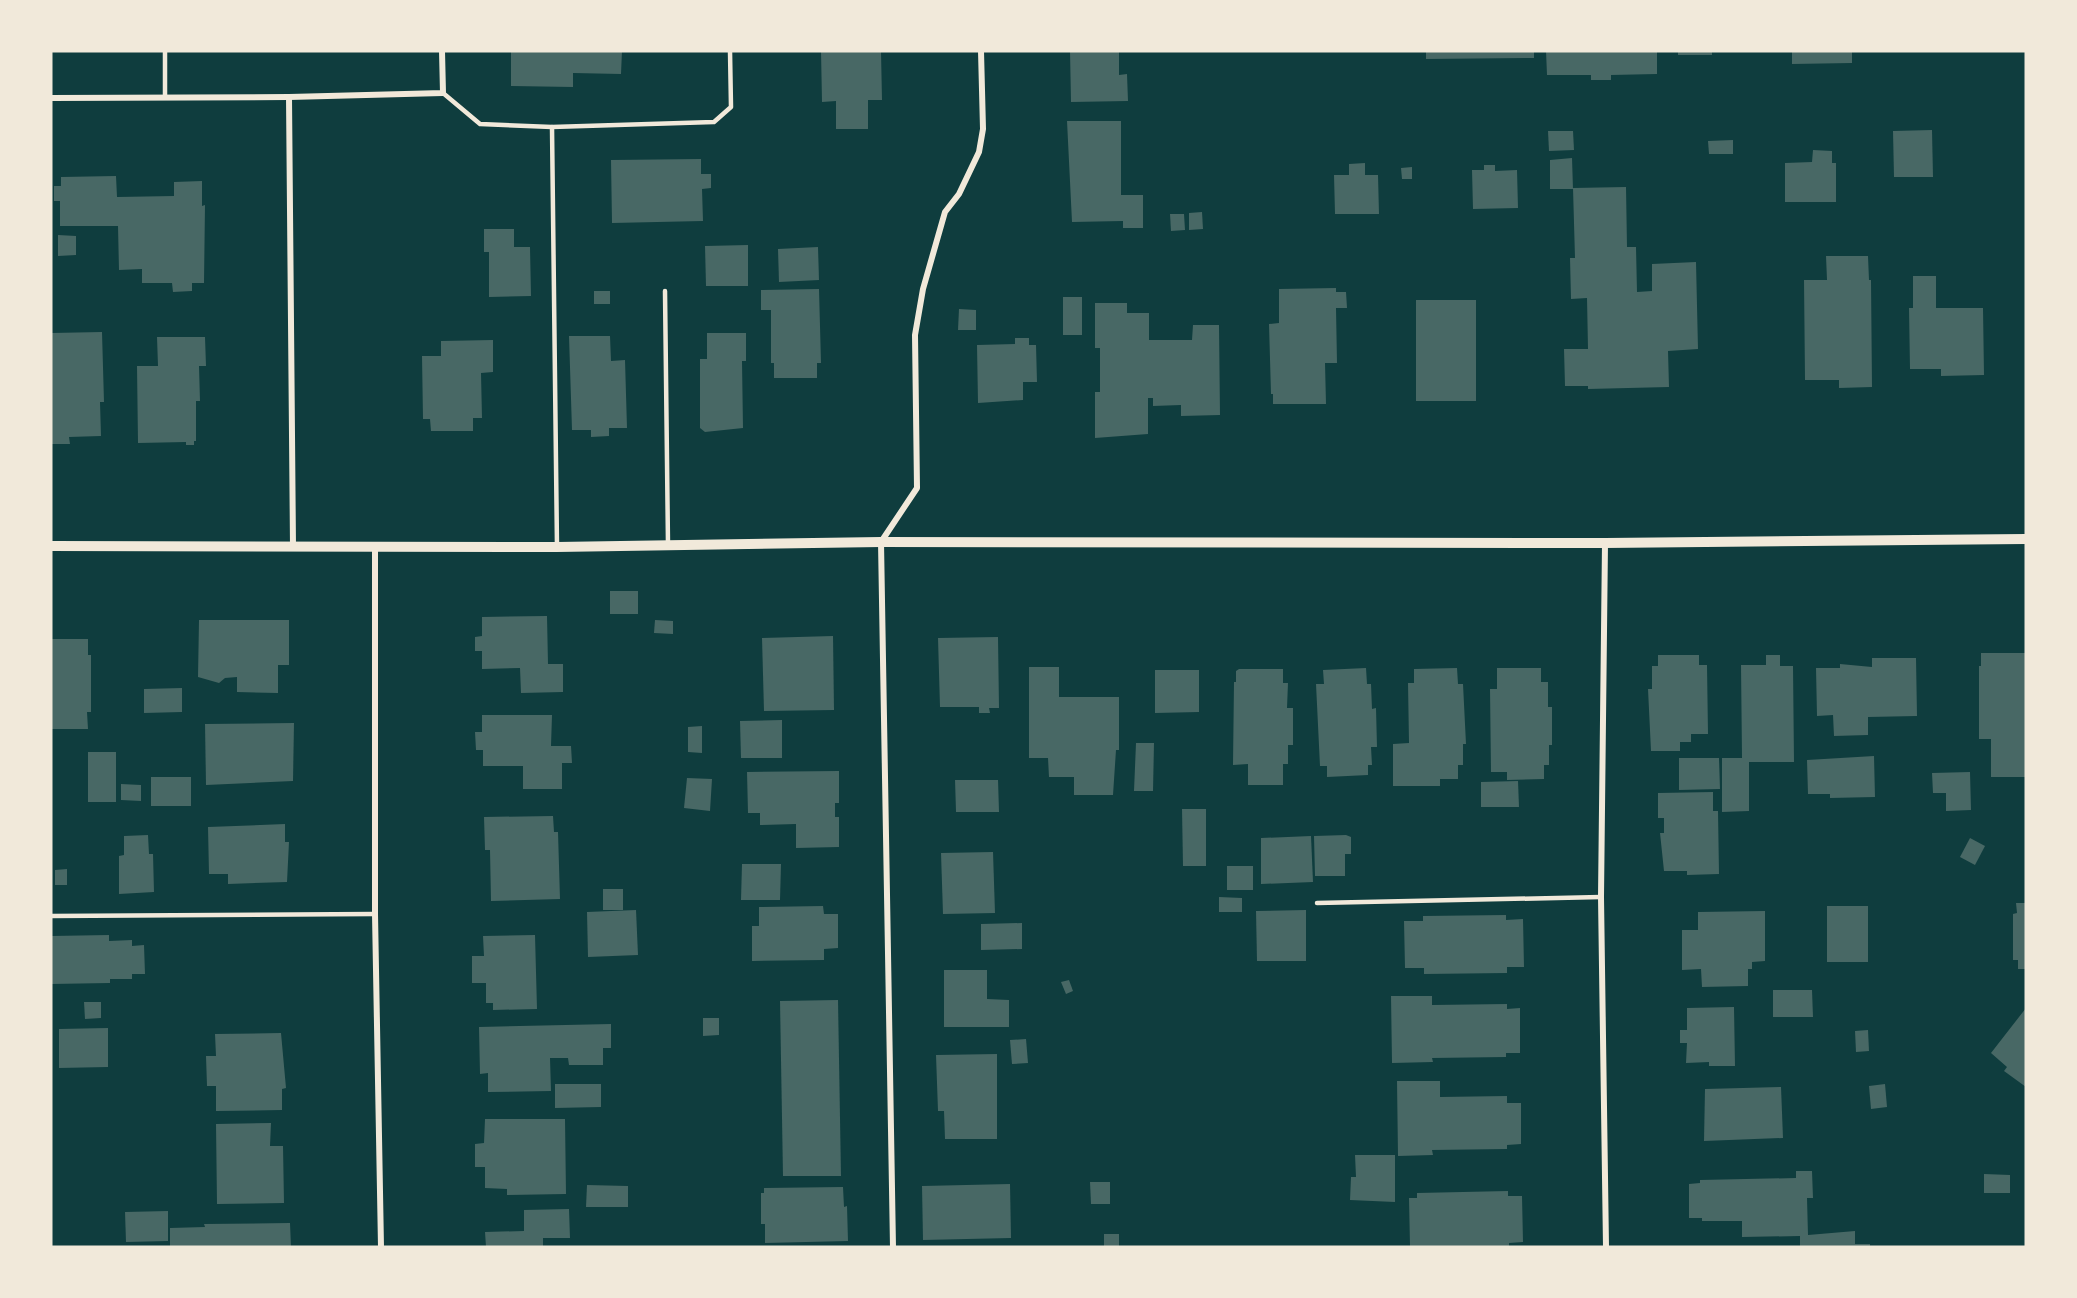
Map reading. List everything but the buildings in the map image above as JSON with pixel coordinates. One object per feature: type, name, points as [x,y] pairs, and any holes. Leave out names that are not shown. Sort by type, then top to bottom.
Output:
[{"type":"street","points":[[51,98],[289,97],[443,93],[442,51]]},
{"type":"street","points":[[892,1247],[881,542],[917,488],[915,335],[922,289],[945,212],[959,194],[979,152],[983,129],[981,51]]},
{"type":"street","points":[[289,97],[293,547]]},
{"type":"street","points":[[51,546],[558,547],[881,542],[1605,543],[2026,538]]},
{"type":"street","points":[[1605,543],[1601,897],[1606,1247]]},
{"type":"street","points":[[375,546],[375,914],[381,1247]]},
{"type":"lane","points":[[165,51],[165,97]]},
{"type":"lane","points":[[443,93],[480,124],[552,127],[714,122],[731,106],[730,51]]},
{"type":"lane","points":[[552,127],[558,547]]},
{"type":"lane","points":[[666,291],[668,545]]},
{"type":"lane","points":[[1317,903],[1601,897]]},
{"type":"lane","points":[[51,916],[375,914]]}]
